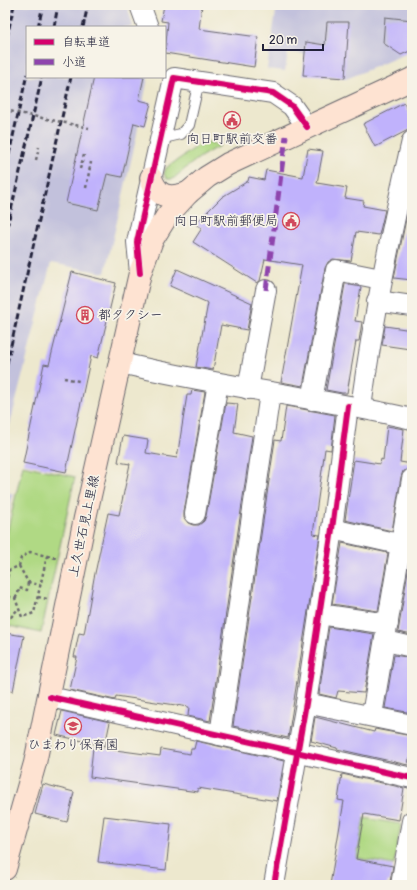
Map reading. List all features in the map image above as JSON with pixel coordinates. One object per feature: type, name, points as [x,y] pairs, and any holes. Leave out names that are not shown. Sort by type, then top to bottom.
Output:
[{"type":"main road","name":"上久世石見上里線","points":[[5,869],[35,763],[50,697],[86,518],[140,273],[152,240],[167,216],[207,177],[228,164],[412,79]]},
{"type":"main road","points":[[151,178],[154,188],[163,196],[176,197],[188,194]]},
{"type":"street","points":[[140,5],[148,26]]},
{"type":"street","points":[[140,273],[137,242],[159,139],[169,76],[273,93],[292,106],[308,127]]},
{"type":"street","points":[[274,885],[298,754],[332,530],[381,279],[404,209],[412,142]]},
{"type":"street","points":[[312,400],[336,270],[381,279]]},
{"type":"street","points":[[248,389],[266,290]]},
{"type":"street","points":[[377,301],[412,306]]},
{"type":"street","points":[[121,364],[248,389],[355,407],[412,419]]},
{"type":"street","points":[[195,514],[218,383]]},
{"type":"street","points":[[220,735],[270,393]]},
{"type":"street","points":[[372,715],[387,633],[407,546],[412,479]]},
{"type":"street","points":[[332,530],[407,546]]},
{"type":"street","points":[[320,614],[387,633],[412,647]]},
{"type":"street","points":[[50,697],[298,754],[412,778]]},
{"type":"street","points":[[306,703],[372,715],[412,725]]},
{"type":"street","points":[[403,885],[412,821]]},
{"type":"lane","points":[[159,139],[181,134],[189,125],[199,81]]},
{"type":"path","points":[[5,110],[89,128]]},
{"type":"path","points":[[36,160],[39,148]]},
{"type":"path","points":[[80,169],[84,155]]},
{"type":"path","points":[[86,188],[91,162]]},
{"type":"path","points":[[64,378],[79,381]]},
{"type":"path","points":[[30,552],[47,556],[34,613],[22,618],[15,598],[18,595],[19,588],[27,590],[28,582],[20,566],[21,558],[30,552]]},
{"type":"path","points":[[5,589],[9,570],[20,566]]},
{"type":"path","points":[[28,582],[40,585]]},
{"type":"path","points":[[5,596],[15,598]]},
{"type":"path","points":[[38,597],[52,600]]},
{"type":"path","points":[[5,615],[11,617],[18,609]]},
{"type":"shaded area","points":[[5,5],[127,5],[133,26],[26,26],[26,78],[148,78],[135,143],[105,273],[51,263],[5,444]]},
{"type":"shaded area","points":[[277,5],[412,5],[412,51],[346,79],[322,76],[325,44],[306,42],[305,54],[288,52],[285,71],[267,69]]},
{"type":"shaded area","points":[[5,491],[13,494],[5,531]]},
{"type":"green space","points":[[210,142],[220,146],[201,157],[173,179],[167,179],[164,174],[166,168],[202,143]]},
{"type":"green space","points":[[23,465],[75,477],[41,633],[5,625],[5,541]]},
{"type":"green space","points":[[364,818],[401,824],[394,865],[357,858]]},
{"type":"building","points":[[164,5],[202,5],[199,29],[258,37],[254,67],[166,53],[168,22],[161,21]]},
{"type":"building","points":[[385,17],[412,20],[412,50],[401,55],[383,43]]},
{"type":"building","points":[[327,22],[349,22],[345,78],[303,75],[306,42],[325,45]]},
{"type":"building","points":[[94,78],[144,78],[139,100],[151,103],[145,126],[134,123],[122,177],[107,174],[98,210],[66,203]]},
{"type":"building","points":[[404,103],[412,120],[412,128],[375,147],[363,124]]},
{"type":"building","points":[[308,149],[323,151],[317,183],[347,188],[345,198],[364,201],[363,206],[385,210],[379,235],[356,232],[351,261],[333,259],[328,262],[325,268],[303,386],[281,382],[302,265],[265,259],[260,281],[257,283],[193,242],[202,228],[195,224],[222,197],[248,181],[249,177],[264,180],[266,170],[303,177]]},
{"type":"building","points":[[407,214],[412,215],[412,280],[394,278]]},
{"type":"building","points":[[177,269],[252,303],[247,330],[221,325],[213,370],[196,367],[208,303],[170,286]]},
{"type":"building","points":[[72,272],[116,283],[98,358],[91,356],[66,472],[23,463],[44,364],[49,365]]},
{"type":"building","points":[[345,284],[361,287],[355,321],[362,322],[359,341],[356,341],[347,393],[342,393],[326,390]]},
{"type":"building","points":[[385,326],[412,330],[410,349],[382,345]]},
{"type":"building","points":[[192,390],[205,392],[184,512],[184,518],[188,523],[199,525],[204,521],[206,516],[226,403],[238,404],[234,432],[252,436],[210,721],[188,716],[189,707],[116,696],[115,700],[70,690],[77,657],[74,657],[79,633],[84,634],[108,513],[119,515],[130,464],[118,462],[123,436],[148,440],[146,453],[177,458],[187,395],[191,395]]},
{"type":"building","points":[[286,406],[335,415],[331,450],[325,449],[313,534],[320,535],[288,738],[233,726],[275,440],[281,441]]},
{"type":"building","points":[[387,426],[404,429],[400,462],[412,464],[412,468],[403,471],[401,477],[392,531],[345,520],[354,460],[380,464],[381,459],[383,460]]},
{"type":"building","points":[[342,543],[388,553],[378,611],[332,604]]},
{"type":"building","points":[[410,558],[412,558],[412,635],[398,632]]},
{"type":"building","points":[[329,627],[374,634],[364,693],[338,691],[336,698],[319,694]]},
{"type":"building","points":[[5,633],[24,636],[13,691],[5,690]]},
{"type":"building","points":[[394,655],[412,658],[412,713],[385,708]]},
{"type":"building","points":[[62,711],[110,722],[105,746],[56,735]]},
{"type":"building","points":[[315,717],[374,732],[375,729],[412,736],[412,759],[409,758],[408,765],[337,749],[311,741]]},
{"type":"building","points":[[196,741],[284,761],[277,801],[198,788],[198,792],[90,777],[93,747],[160,756],[161,749],[190,754],[191,749],[194,749]]},
{"type":"building","points":[[342,774],[404,788],[399,820],[364,814],[356,859],[393,866],[390,882],[388,881],[387,885],[330,885],[344,801],[338,800]]},
{"type":"building","points":[[43,784],[74,792],[67,822],[35,814]]},
{"type":"building","points":[[104,816],[171,824],[166,870],[98,862]]},
{"type":"railway","points":[[5,46],[14,5]]},
{"type":"railway","points":[[38,26],[43,5]]},
{"type":"railway","points":[[54,26],[58,5]]},
{"type":"railway","points":[[83,26],[88,5]]},
{"type":"railway","points":[[5,172],[26,78]]},
{"type":"railway","points":[[5,236],[42,78]]},
{"type":"railway","points":[[5,372],[71,78]]},
{"type":"marked path","points":[[266,290],[286,136]]},
{"type":"cycle path","points":[[140,273],[137,242],[174,78],[273,93],[292,106],[307,127]]},
{"type":"cycle path","points":[[274,885],[306,703],[332,529],[348,406]]},
{"type":"cycle path","points":[[50,697],[412,778]]},
{"type":"place","name":"向日町駅前交番","points":[[232,120]]},
{"type":"place","name":"向日町駅前郵便局","points":[[291,221]]},
{"type":"place","name":"都タクシー","points":[[85,315]]},
{"type":"place","name":"ひまわり保育園","points":[[73,726]]}]
